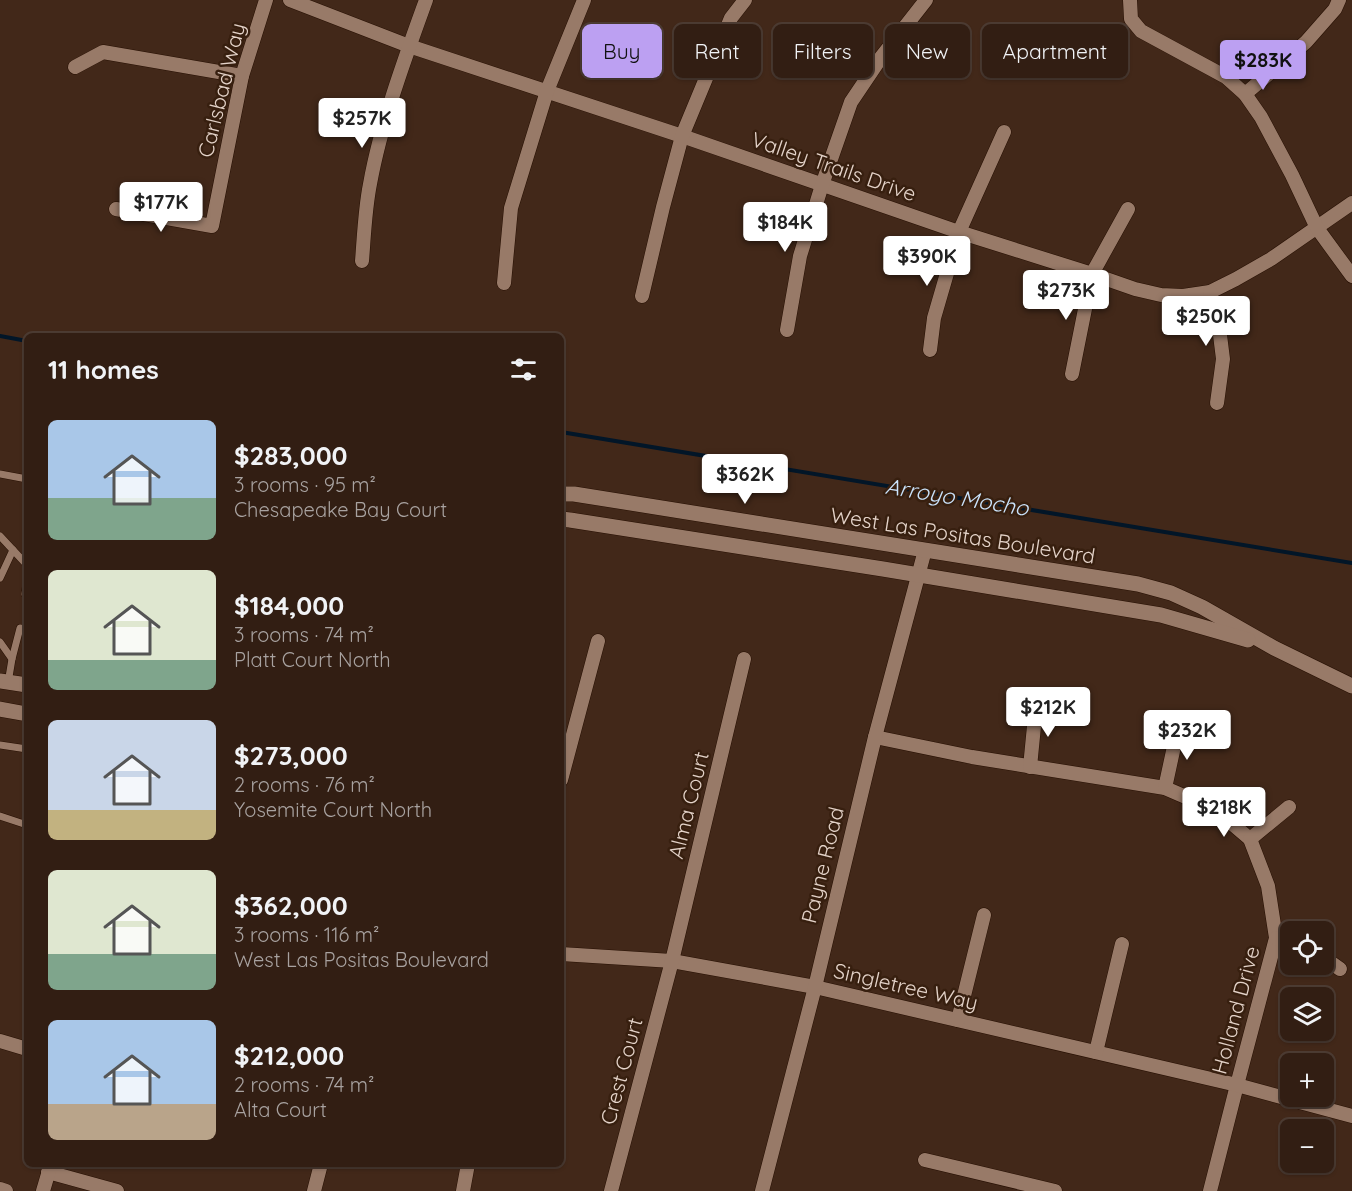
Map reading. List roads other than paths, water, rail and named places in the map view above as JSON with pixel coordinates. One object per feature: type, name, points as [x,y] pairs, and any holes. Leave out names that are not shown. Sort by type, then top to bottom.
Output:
[{"type":"main road","name":"West Las Positas Boulevard","points":[[564,494],[1138,584],[1171,593],[1202,607],[1274,648],[1352,686]]},
{"type":"main road","name":"West Las Positas Boulevard","points":[[564,519],[1161,615],[1274,648]]},
{"type":"main road","points":[[4,682],[24,685]]},
{"type":"main road","points":[[0,709],[24,713]]},
{"type":"street","name":"Carlsbad Way","points":[[116,209],[212,226],[242,76],[266,0]]},
{"type":"street","name":"Valley Trails Drive","points":[[290,0],[409,46],[682,135],[959,232],[1161,295],[1183,296],[1210,292],[1271,259],[1352,203]]},
{"type":"street","points":[[362,261],[370,185],[382,135],[409,46],[426,0]]},
{"type":"street","points":[[504,283],[511,208],[547,91],[584,0]]},
{"type":"street","points":[[642,296],[682,135],[731,18],[745,0]]},
{"type":"street","points":[[788,330],[800,256],[850,102],[882,56],[926,0]]},
{"type":"street","points":[[1130,0],[1131,19],[1141,31],[1226,77],[1245,94],[1261,117],[1287,165],[1317,228],[1352,276]]},
{"type":"street","points":[[1245,94],[1305,42],[1335,9],[1339,0]]},
{"type":"street","points":[[75,67],[103,52],[242,76]]},
{"type":"street","points":[[930,350],[934,318],[959,232],[1004,132]]},
{"type":"street","points":[[1072,374],[1092,274],[1128,210]]},
{"type":"street","points":[[1210,292],[1220,334],[1223,359],[1217,403]]},
{"type":"street","name":"Payne Road","points":[[762,1191],[815,987],[875,737],[925,550]]},
{"type":"street","points":[[564,769],[598,640]]},
{"type":"street","name":"Alma Court","points":[[672,961],[744,659]]},
{"type":"street","points":[[1030,767],[1036,706]]},
{"type":"street","points":[[1165,788],[1178,728]]},
{"type":"street","name":"Holland Drive","points":[[875,737],[1030,767],[1165,788],[1216,810],[1250,839],[1268,886],[1276,938],[1210,1191]]},
{"type":"street","points":[[1250,839],[1289,807]]},
{"type":"street","points":[[958,1020],[984,915]]},
{"type":"street","points":[[1276,938],[1280,940]]},
{"type":"street","points":[[1096,1052],[1122,944]]},
{"type":"street","name":"Singletree Way","points":[[564,954],[672,961],[815,987],[1237,1085],[1352,1116]]},
{"type":"street","name":"Crest Court","points":[[611,1191],[672,961]]},
{"type":"street","points":[[1334,965],[1340,969]]},
{"type":"street","points":[[0,1041],[24,1048]]},
{"type":"street","points":[[925,1160],[1055,1191]]},
{"type":"street","points":[[314,1191],[320,1167]]},
{"type":"street","points":[[462,1191],[467,1167]]},
{"type":"street","points":[[43,1191],[49,1168],[117,1191]]},
{"type":"street","points":[[0,1189],[6,1191]]},
{"type":"lane","points":[[0,474],[24,478]]},
{"type":"lane","points":[[0,536],[24,562]]},
{"type":"lane","points":[[0,578],[14,550]]},
{"type":"lane","points":[[4,682],[20,628]]},
{"type":"lane","points":[[0,642],[12,659]]},
{"type":"lane","points":[[0,745],[24,749]]},
{"type":"lane","points":[[0,816],[24,824]]},
{"type":"waterway","name":"Arroyo Mocho","points":[[0,336],[24,340]]},
{"type":"waterway","name":"Arroyo Mocho","points":[[564,432],[1352,563]]}]
